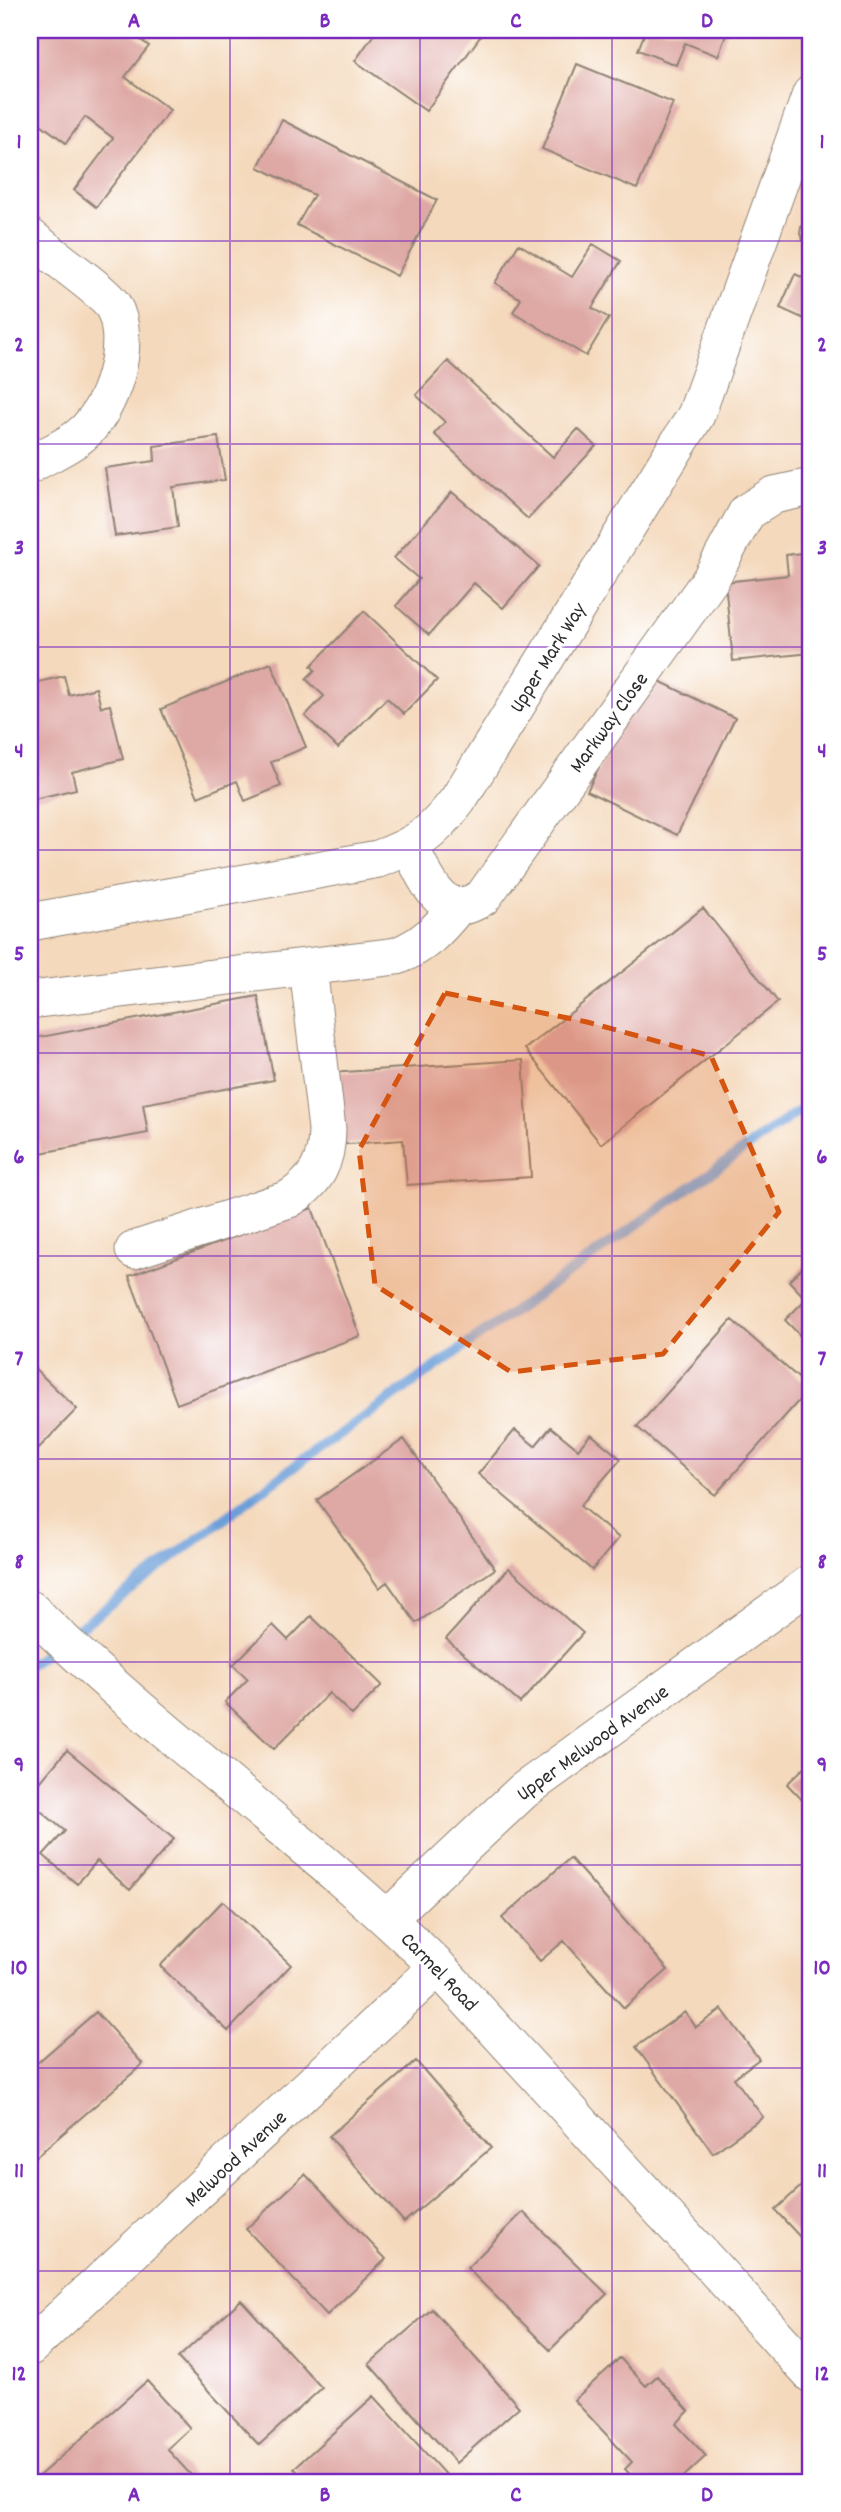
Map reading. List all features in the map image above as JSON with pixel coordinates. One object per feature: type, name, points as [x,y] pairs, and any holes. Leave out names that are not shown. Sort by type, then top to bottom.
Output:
[{"type":"street","name":"Upper Mark Way","points":[[30,922],[378,859],[410,848],[438,827],[458,800],[696,415],[802,151],[811,94]]},
{"type":"street","points":[[30,237],[113,304],[121,327],[119,359],[110,397],[83,434],[30,465]]},
{"type":"street","name":"Markway Close","points":[[458,906],[472,905],[483,897],[710,580],[747,512],[774,495],[811,487]]},
{"type":"street","points":[[30,1000],[397,956],[419,947],[434,935],[458,906],[434,893],[410,848]]},
{"type":"street","points":[[134,1250],[289,1199],[307,1187],[320,1170],[327,1150],[327,1129],[308,967]]},
{"type":"street","name":"Upper Melwood Avenue","points":[[388,1918],[523,1791],[811,1583]]},
{"type":"street","name":"Carmel Road","points":[[30,1609],[88,1667],[388,1918],[438,1966],[811,2374]]},
{"type":"street","name":"Melwood Avenue","points":[[30,2347],[438,1966]]},
{"type":"highlighted area","points":[[445,993],[587,1022],[711,1056],[779,1212],[663,1354],[511,1372],[375,1285],[359,1150]]},
{"type":"building","points":[[30,30],[127,30],[149,46],[125,77],[170,110],[96,207],[74,190],[113,138],[85,117],[66,143],[30,116]]},
{"type":"building","points":[[377,30],[485,30],[426,111],[355,61]]},
{"type":"building","points":[[646,30],[728,30],[718,56],[685,43],[676,65],[638,50]]},
{"type":"building","points":[[577,64],[673,103],[637,189],[542,149]]},
{"type":"building","points":[[282,120],[437,200],[397,276],[297,225],[314,195],[258,167]]},
{"type":"building","points":[[807,223],[811,224],[810,241],[803,240],[800,234],[801,227]]},
{"type":"building","points":[[519,244],[572,277],[593,244],[621,261],[592,308],[609,318],[586,356],[513,312],[521,299],[495,283]]},
{"type":"building","points":[[795,274],[811,281],[811,322],[780,308]]},
{"type":"building","points":[[448,361],[553,457],[578,429],[596,446],[528,519],[434,434],[445,422],[416,395]]},
{"type":"building","points":[[218,437],[225,480],[173,487],[178,527],[115,536],[105,468],[155,461],[154,446]]},
{"type":"building","points":[[452,492],[539,566],[503,608],[474,583],[429,635],[396,606],[419,579],[394,558]]},
{"type":"building","points":[[811,552],[811,653],[733,661],[725,582],[788,575],[786,555]]},
{"type":"building","points":[[364,611],[437,680],[404,714],[387,698],[338,748],[305,716],[324,696],[306,679],[315,670],[311,666]]},
{"type":"building","points":[[271,663],[306,747],[271,762],[281,786],[245,801],[237,781],[198,797],[161,709]]},
{"type":"building","points":[[645,674],[735,718],[677,835],[587,791]]},
{"type":"building","points":[[64,676],[69,695],[96,688],[101,707],[110,705],[123,759],[72,772],[76,789],[30,800],[30,684]]},
{"type":"building","points":[[703,908],[778,1002],[601,1144],[525,1049]]},
{"type":"building","points":[[258,996],[274,1080],[143,1104],[148,1133],[40,1153],[34,1123],[30,1123],[30,1039]]},
{"type":"building","points":[[523,1060],[531,1177],[407,1185],[403,1140],[335,1145],[330,1073]]},
{"type":"building","points":[[312,1208],[360,1336],[177,1404],[129,1276]]},
{"type":"building","points":[[811,1259],[811,1347],[785,1320],[806,1299],[789,1281]]},
{"type":"building","points":[[732,1320],[810,1388],[715,1495],[637,1427]]},
{"type":"building","points":[[30,1364],[77,1409],[30,1457]]},
{"type":"building","points":[[551,1427],[578,1449],[591,1434],[621,1459],[580,1506],[619,1538],[592,1570],[478,1474],[515,1430],[535,1446]]},
{"type":"building","points":[[404,1439],[495,1569],[416,1623],[387,1582],[379,1588],[317,1500]]},
{"type":"building","points":[[509,1568],[583,1633],[520,1703],[446,1639]]},
{"type":"building","points":[[311,1616],[382,1685],[352,1715],[329,1693],[274,1749],[225,1702],[248,1679],[233,1665],[273,1625],[288,1640]]},
{"type":"building","points":[[67,1750],[174,1839],[130,1890],[97,1861],[77,1884],[43,1855],[65,1831],[30,1802],[30,1794]]},
{"type":"building","points":[[811,1761],[811,1809],[787,1784]]},
{"type":"building","points":[[570,1858],[668,1970],[624,2008],[564,1941],[540,1961],[502,1918]]},
{"type":"building","points":[[223,1901],[291,1965],[228,2031],[160,1966]]},
{"type":"building","points":[[722,2009],[759,2059],[734,2078],[763,2117],[713,2153],[636,2047],[685,2012],[696,2027]]},
{"type":"building","points":[[96,2012],[143,2064],[30,2162],[30,2069]]},
{"type":"building","points":[[416,2061],[491,2148],[404,2222],[329,2136]]},
{"type":"building","points":[[305,2174],[386,2259],[327,2315],[246,2229]]},
{"type":"building","points":[[811,2177],[811,2249],[775,2210]]},
{"type":"building","points":[[523,2212],[607,2294],[550,2350],[467,2268]]},
{"type":"building","points":[[241,2300],[322,2388],[259,2445],[178,2358]]},
{"type":"building","points":[[432,2309],[519,2407],[456,2463],[369,2364]]},
{"type":"building","points":[[620,2358],[646,2386],[657,2376],[689,2411],[676,2424],[706,2456],[678,2482],[637,2482],[625,2469],[632,2462],[574,2400]]},
{"type":"building","points":[[147,2381],[190,2428],[167,2449],[191,2475],[186,2482],[32,2482]]},
{"type":"building","points":[[374,2396],[450,2480],[307,2482],[294,2468]]},
{"type":"waterway","points":[[30,1665],[288,1471],[811,1102]]}]
